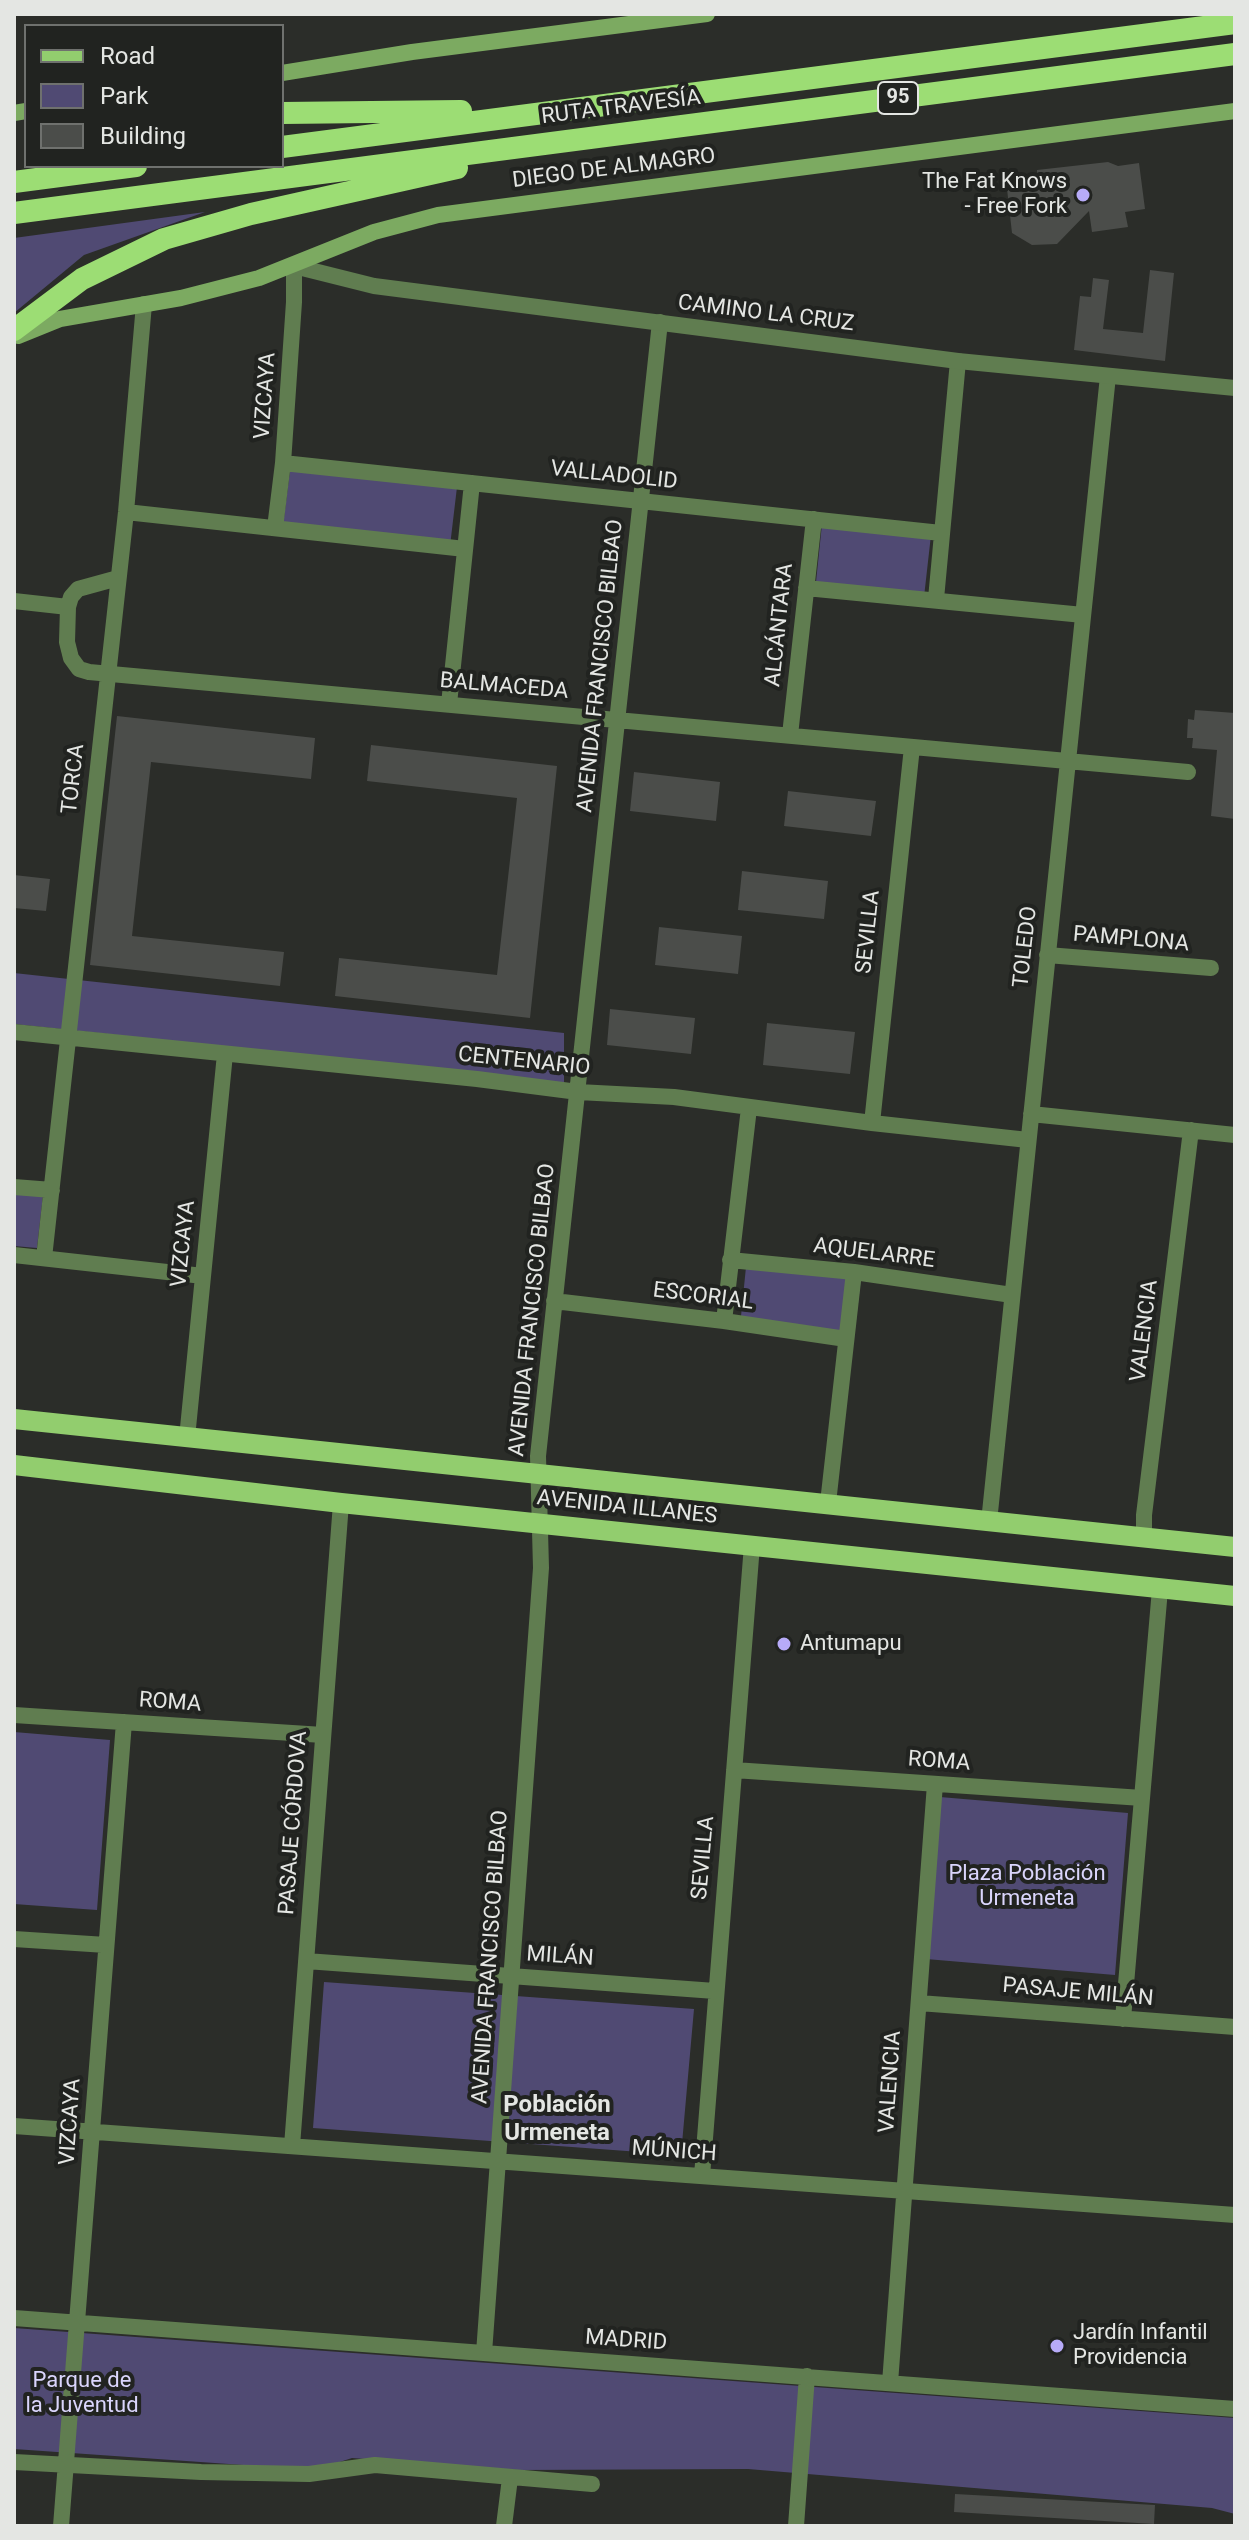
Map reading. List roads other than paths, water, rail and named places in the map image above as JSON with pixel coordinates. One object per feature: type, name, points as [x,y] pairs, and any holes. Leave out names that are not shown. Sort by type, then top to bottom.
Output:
[{"type":"highway","name":"RUTA TRAVESÍA","points":[[284,147],[1235,23]]},
{"type":"highway","name":"RUTA TRAVESÍA","points":[[14,213],[1235,54]]},
{"type":"highway","points":[[284,113],[579,108]]},
{"type":"highway","points":[[14,330],[82,279],[164,239],[251,214],[421,177],[561,142]]},
{"type":"highway","points":[[14,182],[121,168]]},
{"type":"main road","points":[[284,73],[412,52],[707,14]]},
{"type":"main road","name":"DIEGO DE ALMAGRO","points":[[14,338],[60,319],[217,289],[294,266],[374,232],[470,210],[1235,111]]},
{"type":"main road","name":"AVENIDA ILLANES","points":[[14,1419],[1235,1547]]},
{"type":"main road","name":"AVENIDA ILLANES","points":[[14,1465],[341,1503],[1235,1596]]},
{"type":"street","name":"CAMINO LA CRUZ","points":[[294,266],[374,286],[958,361],[1235,388]]},
{"type":"street","name":"VIZCAYA","points":[[275,528],[283,463],[294,266]]},
{"type":"street","name":"TORCA","points":[[44,1258],[126,512],[144,304]]},
{"type":"street","name":"AVENIDA FRANCISCO BILBAO","points":[[484,2353],[541,1568],[538,1475],[660,322]]},
{"type":"street","points":[[936,599],[958,361]]},
{"type":"street","name":"TOLEDO","points":[[989,1522],[1108,376]]},
{"type":"street","name":"VALLADOLID","points":[[283,463],[941,533]]},
{"type":"street","points":[[449,704],[472,483]]},
{"type":"street","points":[[126,512],[465,549]]},
{"type":"street","name":"ALCÁNTARA","points":[[790,735],[814,519]]},
{"type":"street","points":[[14,601],[68,607],[78,589],[118,578]]},
{"type":"street","points":[[806,588],[1083,615]]},
{"type":"street","name":"BALMACEDA","points":[[68,607],[67,642],[71,658],[79,669],[1188,772]]},
{"type":"street","name":"SEVILLA","points":[[872,1123],[912,747]]},
{"type":"street","name":"PAMPLONA","points":[[1047,955],[1211,968]]},
{"type":"street","name":"CENTENARIO","points":[[14,1032],[578,1092],[674,1097],[1028,1140]]},
{"type":"street","name":"VIZCAYA","points":[[187,1438],[225,1054]]},
{"type":"street","points":[[724,1321],[749,1108]]},
{"type":"street","points":[[1031,1114],[1235,1135]]},
{"type":"street","name":"VALENCIA","points":[[1144,1538],[1191,1130]]},
{"type":"street","points":[[14,1187],[52,1190]]},
{"type":"street","points":[[14,1255],[203,1276]]},
{"type":"street","name":"AQUELARRE","points":[[730,1260],[854,1272],[1012,1295]]},
{"type":"street","points":[[828,1503],[854,1272]]},
{"type":"street","name":"ESCORIAL","points":[[554,1301],[846,1339]]},
{"type":"street","name":"PASAJE CÓRDOVA","points":[[292,2146],[341,1503]]},
{"type":"street","name":"SEVILLA","points":[[702,2176],[752,1545]]},
{"type":"street","points":[[1123,2019],[1160,1589]]},
{"type":"street","name":"ROMA","points":[[14,1715],[323,1735]]},
{"type":"street","name":"VIZCAYA","points":[[61,2526],[124,1722]]},
{"type":"street","name":"ROMA","points":[[734,1770],[1142,1798]]},
{"type":"street","name":"VALENCIA","points":[[890,2383],[935,1784]]},
{"type":"street","points":[[14,1939],[106,1945]]},
{"type":"street","name":"MILÁN","points":[[306,1961],[715,1991]]},
{"type":"street","name":"PASAJE MILÁN","points":[[919,2003],[1235,2027]]},
{"type":"street","name":"MÚNICH","points":[[14,2126],[1235,2215]]},
{"type":"street","name":"MADRID","points":[[14,2318],[1235,2409]]},
{"type":"street","points":[[796,2526],[807,2376]]},
{"type":"street","points":[[14,2462],[309,2474],[375,2465],[592,2484]]},
{"type":"street","points":[[504,2526],[510,2478]]},
{"type":"place","name":"The Fat Knows - Free Fork","points":[[1083,195]]},
{"type":"place","name":"Antumapu","points":[[784,1644]]},
{"type":"place","name":"Jardín Infantil Providencia","points":[[1057,2346]]},
{"type":"district","name":"Población Urmeneta","points":[[557,2120]]},
{"type":"park label","name":"Plaza Población Urmeneta","points":[[1027,1886]]},
{"type":"park label","name":"Parque de la Juventud","points":[[82,2394]]}]
